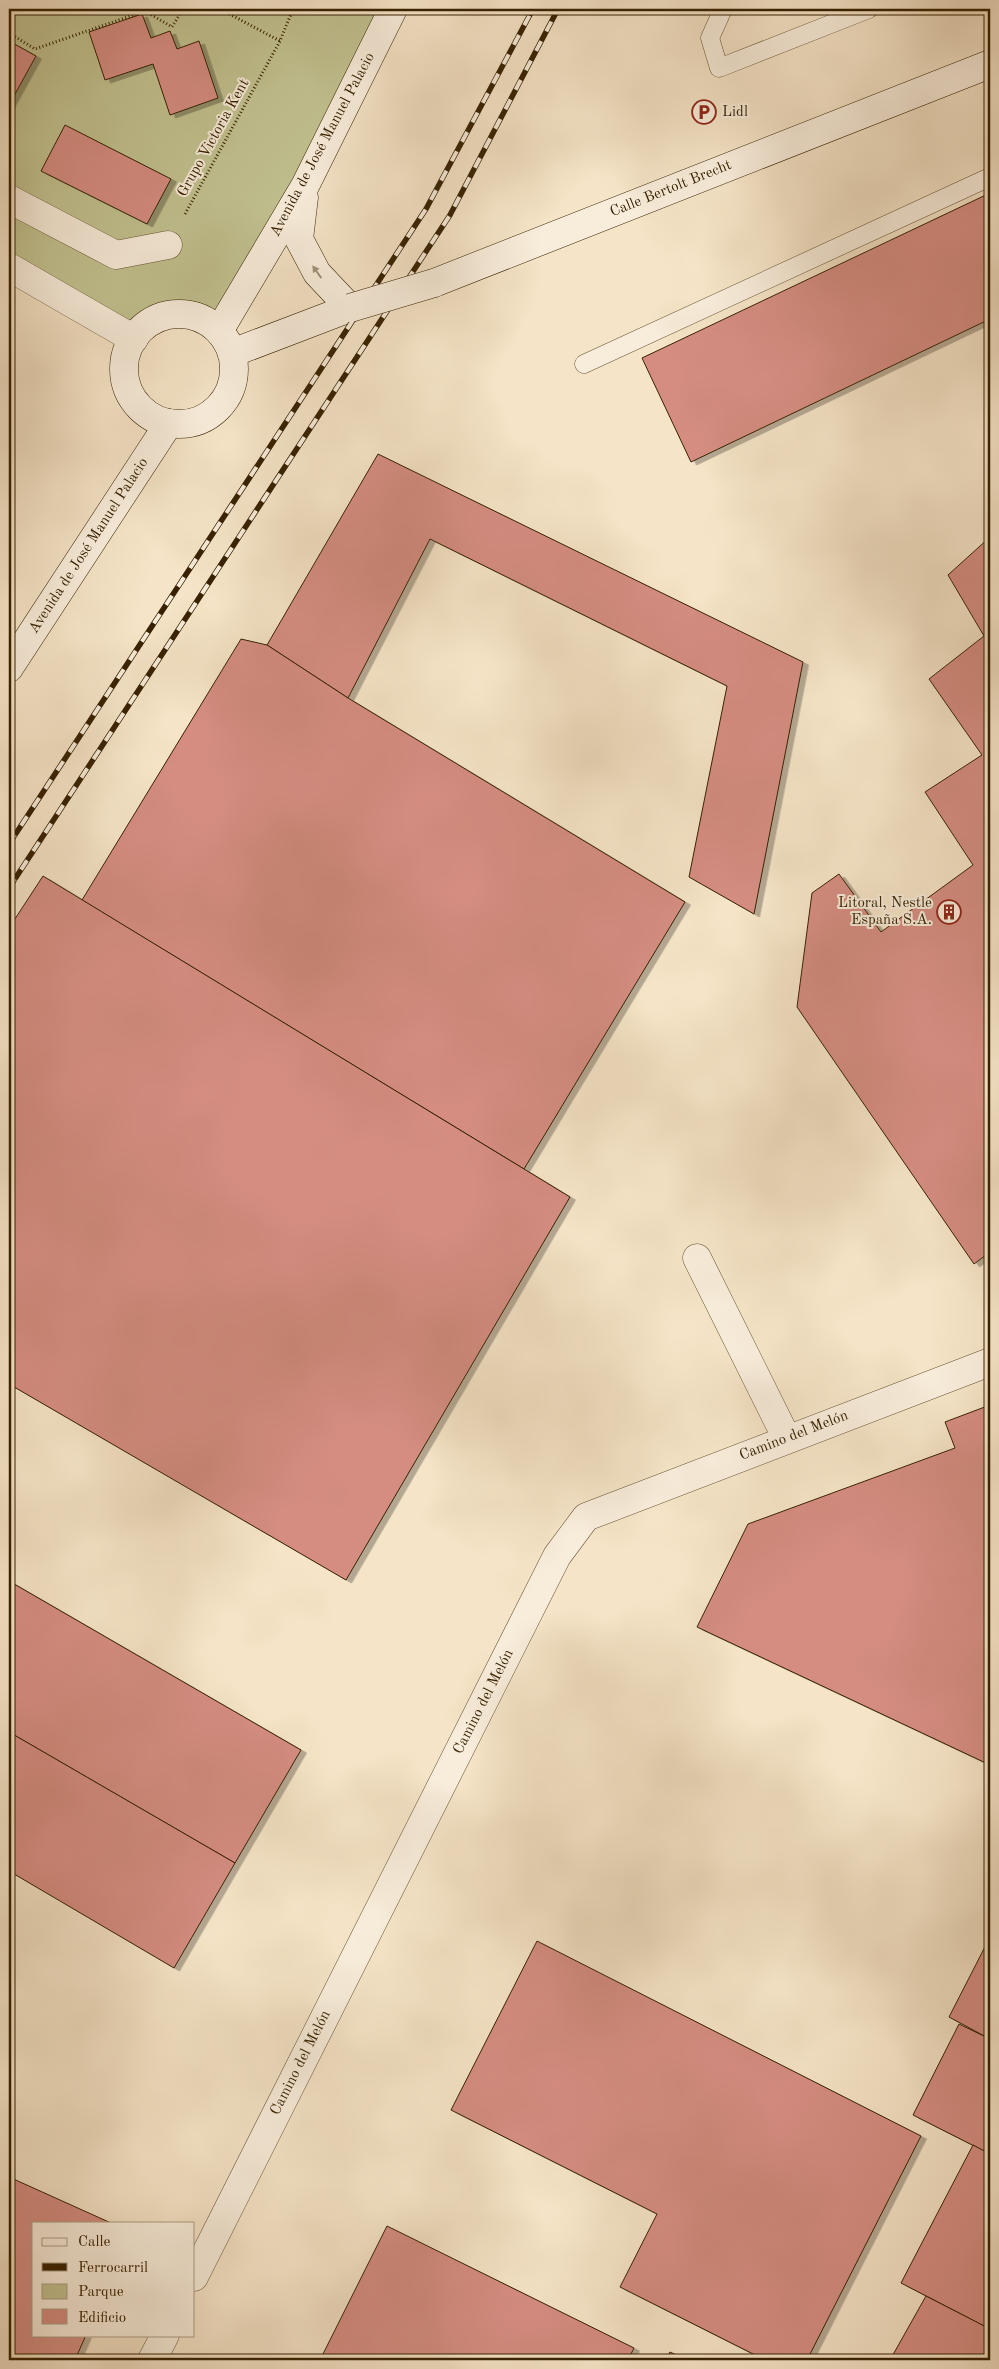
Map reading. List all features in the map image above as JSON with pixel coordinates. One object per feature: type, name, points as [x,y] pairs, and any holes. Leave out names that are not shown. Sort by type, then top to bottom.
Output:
[{"type":"street","name":"Avenida de José Manuel Palacio","points":[[225,342],[393,9]]},
{"type":"street","name":"Calle Bertolt Brecht","points":[[225,342],[434,283],[990,64]]},
{"type":"street","points":[[305,186],[299,239],[316,273],[350,308]]},
{"type":"street","points":[[9,199],[116,255],[168,245]]},
{"type":"street","points":[[9,267],[134,338]]},
{"type":"street","points":[[179,314],[206,321],[225,342],[234,367],[232,380],[228,393],[220,405],[209,415],[184,424],[169,423],[144,411],[134,401],[125,380],[124,363],[128,348],[134,338],[152,320],[179,314]]},
{"type":"street","name":"Avenida de José Manuel Palacio","points":[[9,668],[169,423]]},
{"type":"street","points":[[697,1258],[787,1439]]},
{"type":"street","name":"Camino del Melón","points":[[195,2275],[557,1556],[586,1517],[990,1362]]},
{"type":"street","points":[[152,2360],[164,2336]]},
{"type":"lane","points":[[723,9],[710,38],[719,68],[869,9]]},
{"type":"lane","points":[[584,364],[990,177]]},
{"type":"path","points":[[9,33],[36,49],[144,10],[172,27],[183,9]]},
{"type":"path","points":[[220,9],[280,41]]},
{"type":"path","name":"Grupo Victoria Kent","points":[[168,245],[280,41],[293,9]]},
{"type":"green space","points":[[9,9],[393,9],[219,331],[196,317],[174,314],[154,322],[134,339],[9,267]]},
{"type":"building","points":[[142,14],[151,38],[170,31],[177,49],[199,41],[218,98],[170,115],[153,64],[105,80],[89,32]]},
{"type":"building","points":[[9,41],[36,56],[9,105]]},
{"type":"building","points":[[65,125],[171,179],[147,224],[41,171]]},
{"type":"building","points":[[990,193],[990,319],[691,462],[642,358]]},
{"type":"building","points":[[378,454],[803,662],[754,914],[689,877],[727,686],[430,539],[348,698],[267,645]]},
{"type":"building","name":"Litoral, Nestle España S.A.","points":[[990,537],[990,1252],[974,1264],[797,1007],[812,893],[839,874],[881,932],[973,865],[925,792],[982,755],[929,679],[984,636],[948,575]]},
{"type":"building","points":[[241,639],[267,645],[348,698],[685,902],[524,1169],[82,900]]},
{"type":"building","points":[[43,876],[570,1197],[346,1580],[9,1384],[9,928]]},
{"type":"building","points":[[990,1405],[990,1765],[697,1627],[748,1524],[955,1448],[945,1422]]},
{"type":"building","points":[[9,1581],[301,1750],[235,1863],[9,1732]]},
{"type":"building","points":[[9,1732],[235,1863],[174,1968],[9,1871]]},
{"type":"building","points":[[990,1937],[990,2039],[949,2017]]},
{"type":"building","points":[[537,1941],[921,2136],[807,2360],[765,2360],[620,2287],[657,2214],[451,2110]]},
{"type":"building","points":[[959,2024],[990,2039],[990,2154],[913,2115]]},
{"type":"building","points":[[973,2145],[990,2154],[990,2329],[901,2283]]},
{"type":"building","points":[[9,2177],[109,2222],[32,2222],[32,2336],[86,2336],[75,2360],[9,2360]]},
{"type":"building","points":[[387,2226],[634,2348],[628,2360],[320,2360]]},
{"type":"building","points":[[926,2296],[990,2329],[990,2360],[890,2360]]},
{"type":"building","points":[[670,2352],[687,2360],[665,2360]]},
{"type":"railway","points":[[9,844],[426,209],[533,9]]},
{"type":"railway","points":[[9,888],[450,215],[558,9]]},
{"type":"place","name":"Lidl","points":[[704,112]]},
{"type":"place","name":"Litoral, Nestle España S.A.","points":[[949,912]]}]
